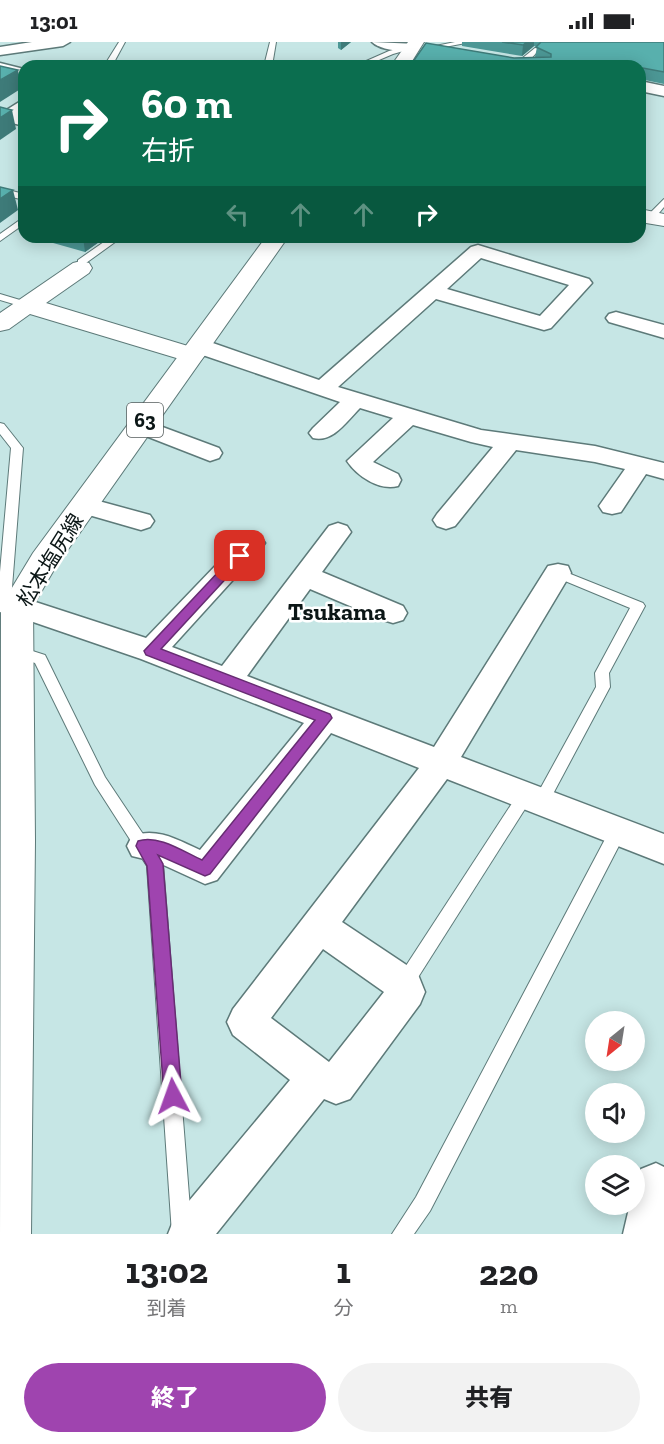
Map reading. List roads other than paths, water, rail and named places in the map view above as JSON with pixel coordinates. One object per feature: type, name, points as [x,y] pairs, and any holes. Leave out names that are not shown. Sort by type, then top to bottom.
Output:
[{"type":"main road","points":[[405,60],[418,45]]},
{"type":"main road","name":"松本塩尻線","points":[[6,1234],[16,841],[17,651],[7,601],[44,561],[273,243]]},
{"type":"main road","points":[[0,324],[81,267]]},
{"type":"main road","points":[[27,305],[195,351]]},
{"type":"street","points":[[0,51],[63,42]]},
{"type":"street","points":[[379,42],[472,49]]},
{"type":"street","points":[[0,68],[18,72]]},
{"type":"street","points":[[646,87],[664,91]]},
{"type":"street","points":[[18,108],[6,117],[18,120]]},
{"type":"street","points":[[322,389],[431,291],[478,251],[582,282],[544,324],[431,291]]},
{"type":"street","points":[[616,318],[664,332]]},
{"type":"street","points":[[195,351],[479,437],[595,454],[652,468]]},
{"type":"street","points":[[321,434],[356,399]]},
{"type":"street","points":[[389,480],[364,467],[359,460],[410,415]]},
{"type":"street","points":[[141,426],[210,453]]},
{"type":"street","points":[[446,520],[510,442]]},
{"type":"street","points":[[612,506],[652,468]]},
{"type":"street","points":[[84,506],[141,521]]},
{"type":"street","points":[[228,680],[338,532]]},
{"type":"street","points":[[151,651],[238,549]]},
{"type":"street","points":[[319,926],[404,984],[406,992],[336,1085],[317,1077],[246,1022],[441,762],[558,573]]},
{"type":"street","points":[[305,576],[375,612]]},
{"type":"street","points":[[7,601],[228,680],[664,849]]},
{"type":"street","points":[[144,846],[161,848],[205,869],[325,718]]},
{"type":"street","points":[[189,1234],[317,1077]]},
{"type":"street","points":[[644,1234],[656,1184]]},
{"type":"lane","points":[[112,60],[122,42]]},
{"type":"lane","points":[[269,60],[273,42]]},
{"type":"lane","points":[[373,60],[391,52],[418,45]]},
{"type":"lane","points":[[528,60],[537,49]]},
{"type":"lane","points":[[0,191],[18,196]]},
{"type":"lane","points":[[0,238],[18,224]]},
{"type":"lane","points":[[81,267],[81,262],[108,243]]},
{"type":"lane","points":[[0,297],[27,305]]},
{"type":"lane","points":[[0,426],[17,448],[7,601]]},
{"type":"lane","points":[[404,984],[533,799],[603,687],[602,673],[638,606],[558,573]]},
{"type":"lane","points":[[17,651],[40,659],[100,781],[155,864],[182,1234]]},
{"type":"lane","points":[[402,1234],[423,1204],[618,831]]},
{"type":"district","name":"Tsukama","points":[[337,611]]}]
